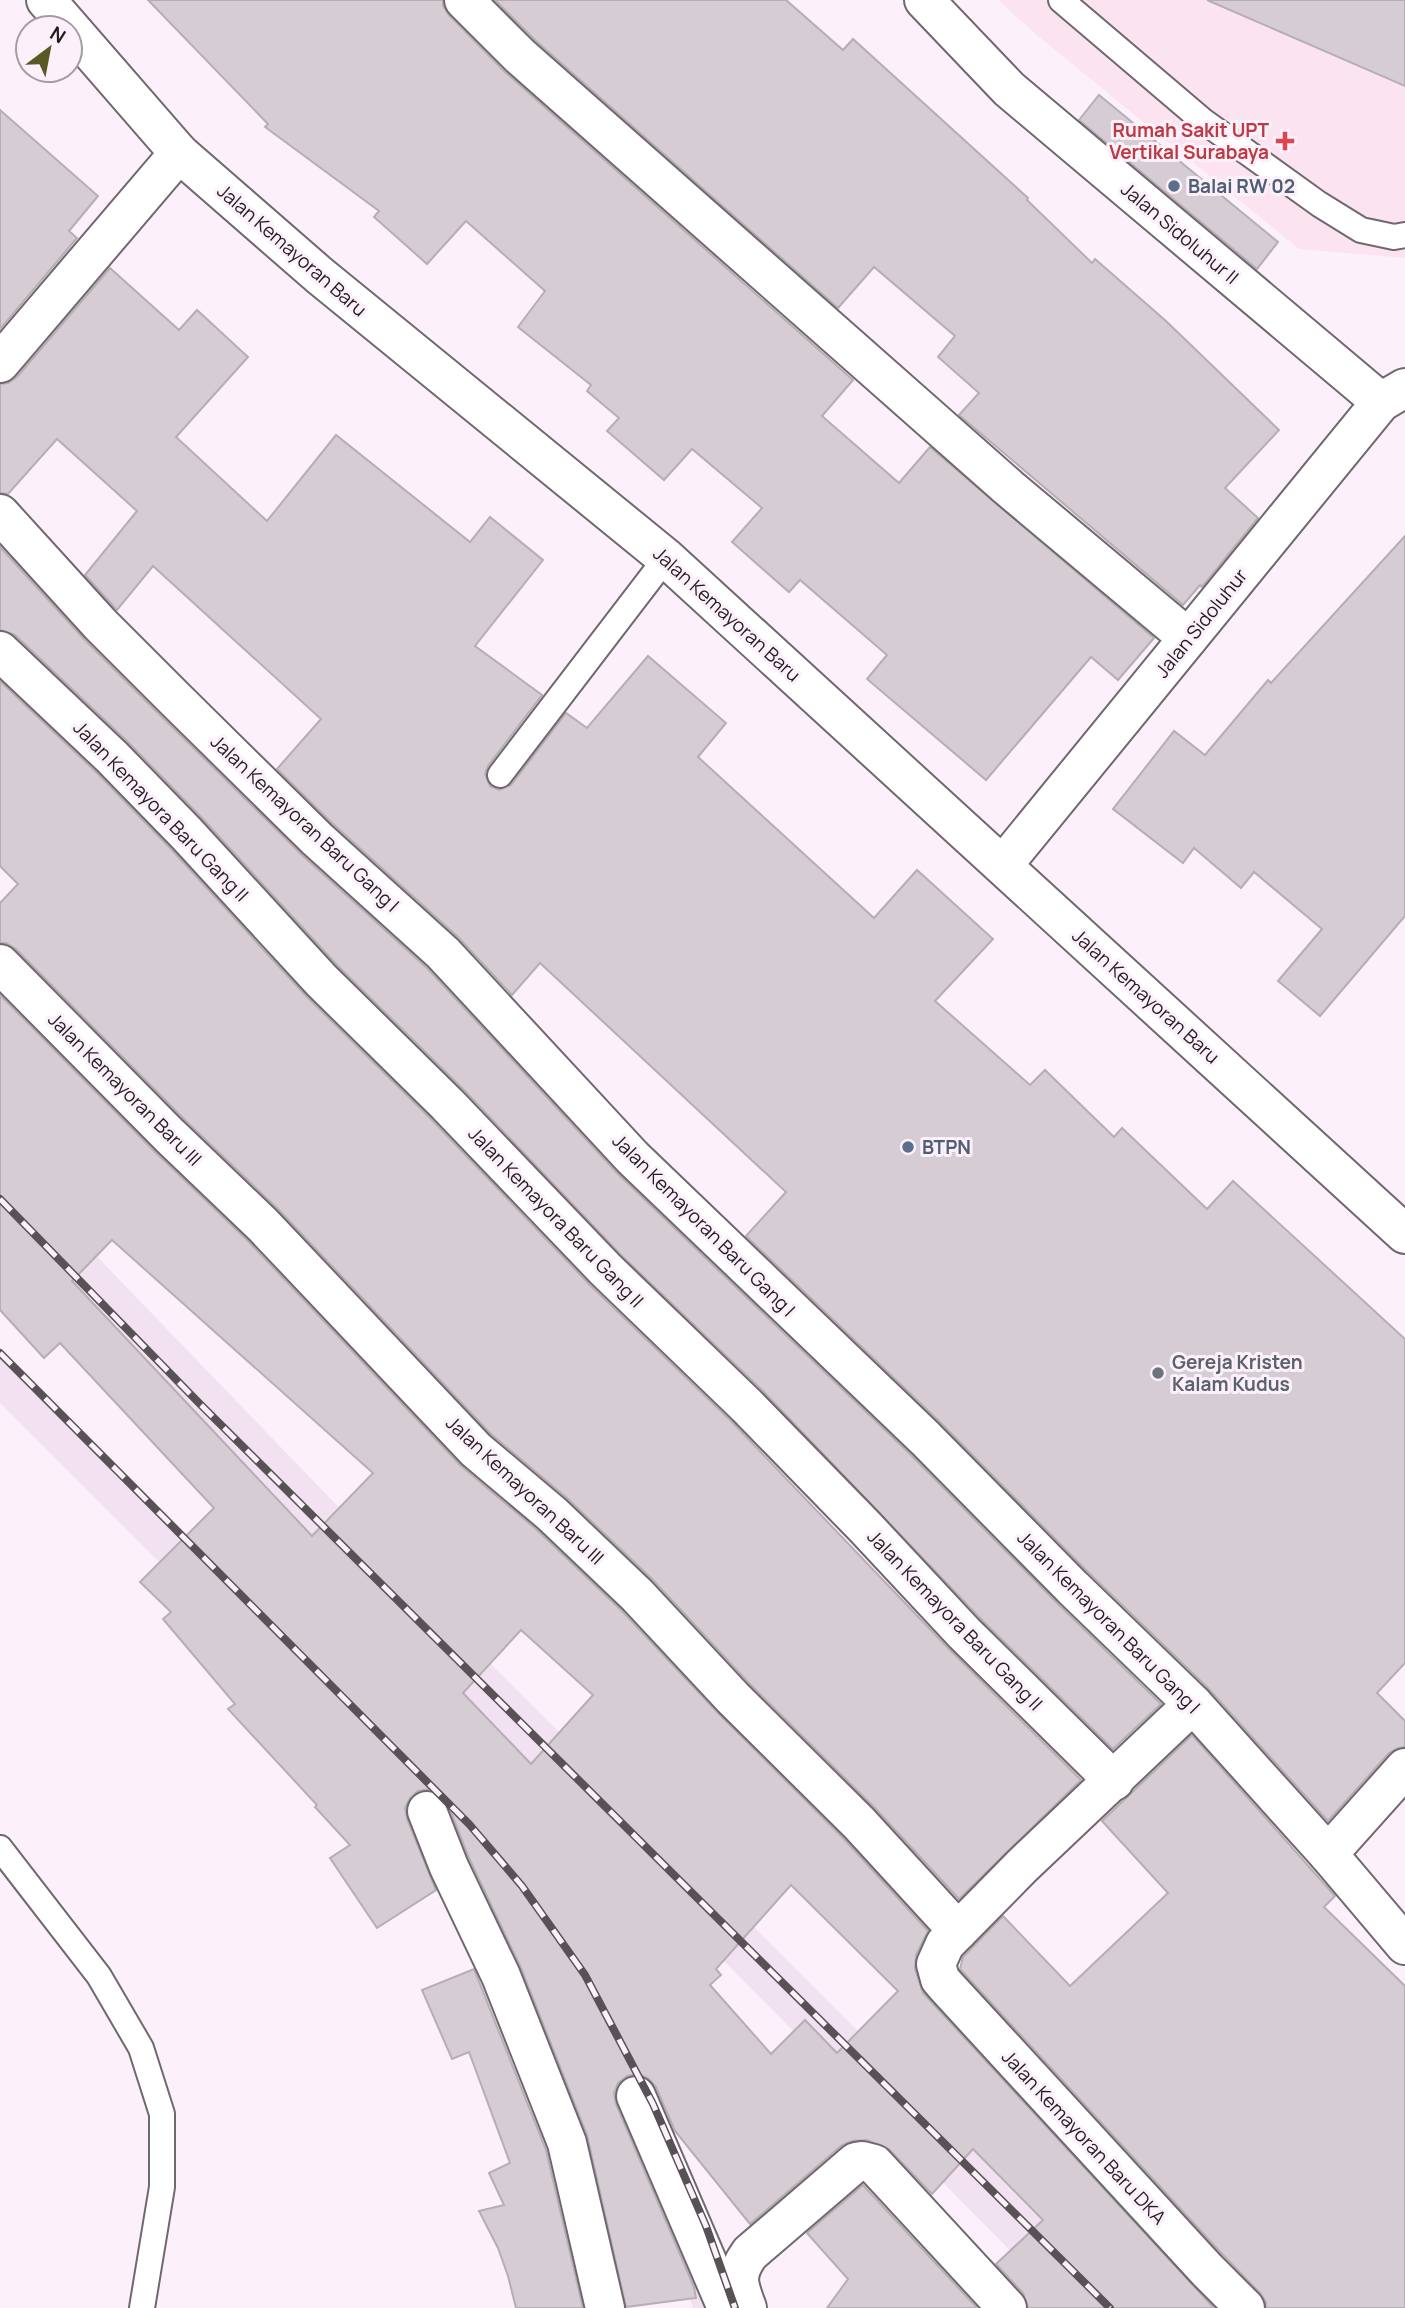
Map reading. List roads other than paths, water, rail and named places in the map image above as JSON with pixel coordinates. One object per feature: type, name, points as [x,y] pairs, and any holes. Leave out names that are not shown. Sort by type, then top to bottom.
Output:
[{"type":"street","name":"Jalan Kemayoran Baru","points":[[46,0],[180,153],[319,275],[666,558],[1405,1234]]},
{"type":"street","points":[[464,0],[520,56],[1009,488],[1188,638]]},
{"type":"street","name":"Jalan Sidoluhur II","points":[[924,0],[1009,89],[1393,395]]},
{"type":"street","points":[[0,363],[180,153]]},
{"type":"street","name":"Jalan Sidoluhur","points":[[1003,865],[1188,638],[1393,395]]},
{"type":"street","name":"Jalan Kemayoran Baru Gang I","points":[[0,514],[100,624],[176,700],[317,839],[443,953],[633,1157],[925,1438],[1072,1587],[1193,1704],[1328,1853],[1405,1945]]},
{"type":"street","name":"Jalan Kemayora Baru Gang II","points":[[0,651],[121,767],[186,833],[321,980],[447,1104],[605,1269],[747,1406],[866,1527],[964,1633],[1114,1781]]},
{"type":"street","name":"Jalan Kemayoran Baru III","points":[[0,964],[169,1135],[263,1225],[476,1450],[552,1514],[637,1595],[733,1698],[859,1823],[947,1945]]},
{"type":"street","points":[[947,1945],[1022,1866],[1193,1704]]},
{"type":"street","points":[[1328,1853],[1405,1768]]},
{"type":"street","points":[[428,1811],[449,1867],[501,1976],[567,2143],[605,2308]]},
{"type":"street","name":"Jalan Kemayoran Baru DKA","points":[[947,1945],[936,1970],[946,1986],[1245,2308]]},
{"type":"street","points":[[636,2096],[727,2308]]},
{"type":"street","points":[[747,2308],[738,2275],[750,2253],[856,2162],[869,2162],[880,2169],[1007,2308]]},
{"type":"lane","points":[[1061,0],[1202,120],[1319,204],[1360,230],[1394,237],[1405,235]]},
{"type":"lane","points":[[500,775],[666,558]]},
{"type":"lane","points":[[0,1847],[99,1976],[141,2048],[162,2114],[162,2187],[142,2308]]},
{"type":"railway","points":[[0,1199],[200,1404],[1110,2308]]},
{"type":"railway","points":[[0,1353],[469,1824],[522,1886],[585,1975],[653,2104],[706,2226],[735,2308]]},
{"type":"place","name":"Rumah Sakit UPT Vertikal Surabaya","points":[[1285,141]]},
{"type":"place","name":"Balai RW 02","points":[[1174,186]]},
{"type":"place","name":"BTPN","points":[[908,1147]]},
{"type":"place","name":"Gereja Kristen Kalam Kudus","points":[[1158,1373]]}]
